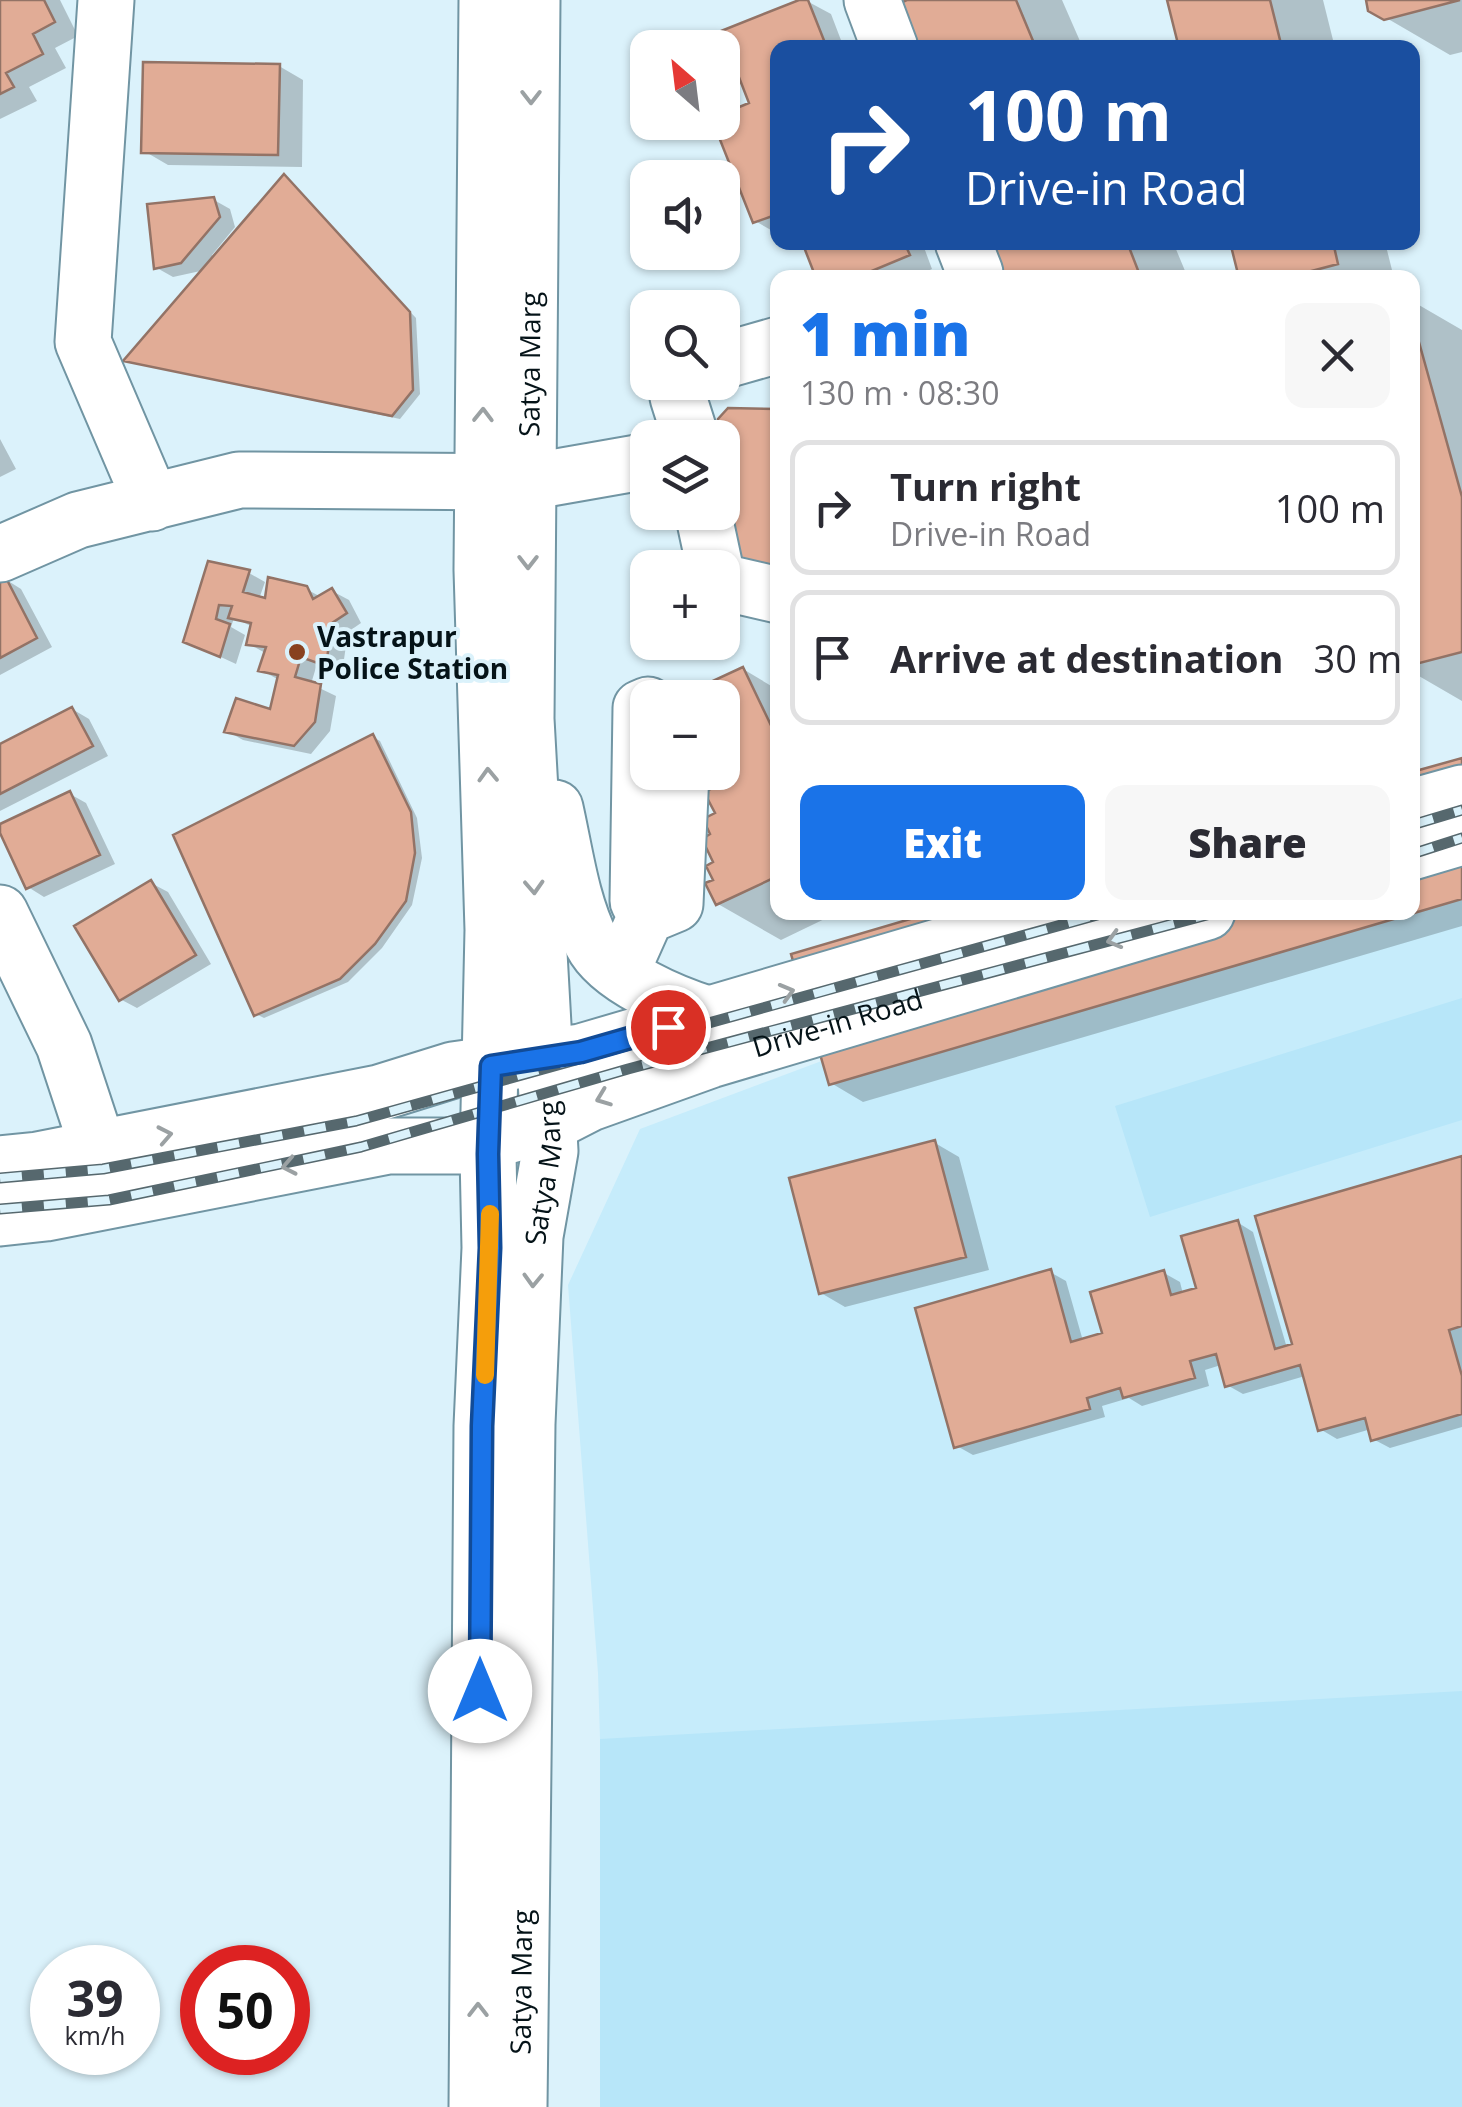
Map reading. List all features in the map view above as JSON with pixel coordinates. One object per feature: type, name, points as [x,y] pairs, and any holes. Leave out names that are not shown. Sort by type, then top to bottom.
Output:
[{"type":"main road","points":[[106,0],[83,342],[152,504]]},
{"type":"main road","name":"Satya Marg","points":[[487,0],[505,482],[526,719],[550,1152],[534,1236],[519,2107]]},
{"type":"main road","name":"Satya Marg","points":[[478,2107],[482,1445],[490,1248],[493,930],[482,570],[505,482],[532,0]]},
{"type":"main road","points":[[872,0],[887,40]]},
{"type":"main road","points":[[740,356],[770,347]]},
{"type":"main road","points":[[0,554],[78,520],[239,480],[505,482],[630,465]]},
{"type":"main road","points":[[740,586],[770,594]]},
{"type":"main road","points":[[526,719],[544,763],[579,911],[594,947],[621,972],[670,1002],[710,1015]]},
{"type":"main road","points":[[639,790],[638,901],[646,916]]},
{"type":"main road","points":[[621,972],[646,916],[675,904],[680,790]]},
{"type":"main road","points":[[1420,805],[1462,793]]},
{"type":"main road","points":[[1420,850],[1462,837]]},
{"type":"main road","points":[[0,913],[64,1046],[98,1148]]},
{"type":"main road","name":"Drive-in Road","points":[[0,1164],[379,1094],[453,1070],[581,1052],[710,1015],[940,929],[1001,920]]},
{"type":"main road","name":"Drive-in Road","points":[[0,1218],[46,1213],[388,1146],[466,1146],[489,1141],[548,1124],[590,1103],[710,1060],[1180,920]]},
{"type":"shaded area","points":[[1462,881],[1462,1698],[872,1739],[600,1739],[568,1285],[640,1129],[894,1034],[1378,920],[1420,920],[1420,907]]},
{"type":"shaded area","points":[[1462,998],[1462,1120],[1150,1217],[1115,1106]]},
{"type":"shaded area","points":[[1462,1691],[1462,2107],[600,2107],[600,1739]]},
{"type":"building","points":[[0,0],[44,0],[55,22],[33,34],[43,54],[6,73],[14,87],[0,94]]},
{"type":"building","points":[[799,0],[808,0],[824,40],[770,40],[770,217],[753,223],[740,190],[740,160],[728,160],[720,140],[740,140],[740,107],[749,103],[740,80],[740,30],[724,30]]},
{"type":"building","points":[[907,0],[1016,0],[1033,40],[896,40],[884,10]]},
{"type":"building","points":[[1167,0],[1270,0],[1280,40],[1177,40]]},
{"type":"building","points":[[1366,0],[1460,0],[1384,20],[1368,11]]},
{"type":"building","points":[[143,62],[280,64],[278,155],[141,153]]},
{"type":"building","points":[[284,174],[410,312],[413,390],[392,416],[123,361]]},
{"type":"building","points":[[214,197],[220,217],[181,263],[154,269],[147,204]]},
{"type":"building","points":[[805,250],[908,250],[910,255],[874,270],[813,270]]},
{"type":"building","points":[[993,250],[1130,250],[1138,270],[1001,270]]},
{"type":"building","points":[[1232,250],[1335,250],[1338,264],[1315,270],[1237,270]]},
{"type":"building","points":[[1420,346],[1462,497],[1462,652],[1420,663]]},
{"type":"building","points":[[728,408],[770,409],[770,575],[740,573],[740,550],[727,550],[725,530],[740,530],[740,420],[718,420]]},
{"type":"building","name":"Vastrapur Police Station","points":[[208,561],[250,570],[243,592],[265,598],[268,577],[307,586],[313,599],[332,588],[347,613],[332,623],[326,666],[301,657],[295,677],[321,684],[315,722],[294,746],[224,732],[236,698],[270,709],[278,675],[258,671],[266,647],[246,645],[251,623],[228,618],[232,606],[219,605],[216,619],[230,624],[220,657],[183,642]]},
{"type":"building","points":[[5,576],[37,638],[0,658],[0,579]]},
{"type":"building","points":[[743,667],[770,723],[770,880],[716,905],[705,883],[713,880],[706,866],[713,862],[702,839],[710,834],[703,819],[715,813],[704,792],[740,790],[740,680],[715,680]]},
{"type":"building","points":[[72,707],[93,746],[0,794],[0,744]]},
{"type":"building","points":[[373,734],[411,812],[415,853],[406,901],[375,944],[340,979],[254,1016],[173,835]]},
{"type":"building","points":[[1462,758],[1462,899],[1420,911],[1420,770]]},
{"type":"building","points":[[70,791],[100,855],[26,889],[0,833],[0,824]]},
{"type":"building","points":[[151,880],[196,955],[119,1001],[74,926]]},
{"type":"building","points":[[907,920],[1391,920],[829,1085],[791,954]]},
{"type":"building","points":[[935,1140],[966,1257],[819,1294],[789,1178]]},
{"type":"building","points":[[1462,1156],[1462,1326],[1449,1330],[1462,1376],[1462,1414],[1371,1441],[1365,1418],[1318,1431],[1300,1365],[1225,1387],[1216,1354],[1190,1361],[1195,1378],[1123,1398],[1120,1388],[1087,1398],[1090,1409],[954,1448],[915,1308],[1051,1269],[1071,1342],[1102,1333],[1090,1292],[1164,1270],[1171,1295],[1196,1288],[1181,1236],[1238,1220],[1275,1349],[1292,1344],[1255,1216]]},
{"type":"railway","points":[[1420,823],[1462,810]]},
{"type":"railway","points":[[1420,851],[1462,838]]},
{"type":"railway","points":[[0,1178],[103,1169],[356,1121],[1079,920]]},
{"type":"railway","points":[[0,1209],[109,1200],[361,1147],[628,1069],[1188,920]]},
{"type":"slow traffic","points":[[485,1375],[490,1214]]},
{"type":"place","name":"Vastrapur Police Station","points":[[297,652]]},
{"type":"route","points":[[480,1691],[491,1066],[581,1052],[668,1027]]}]
